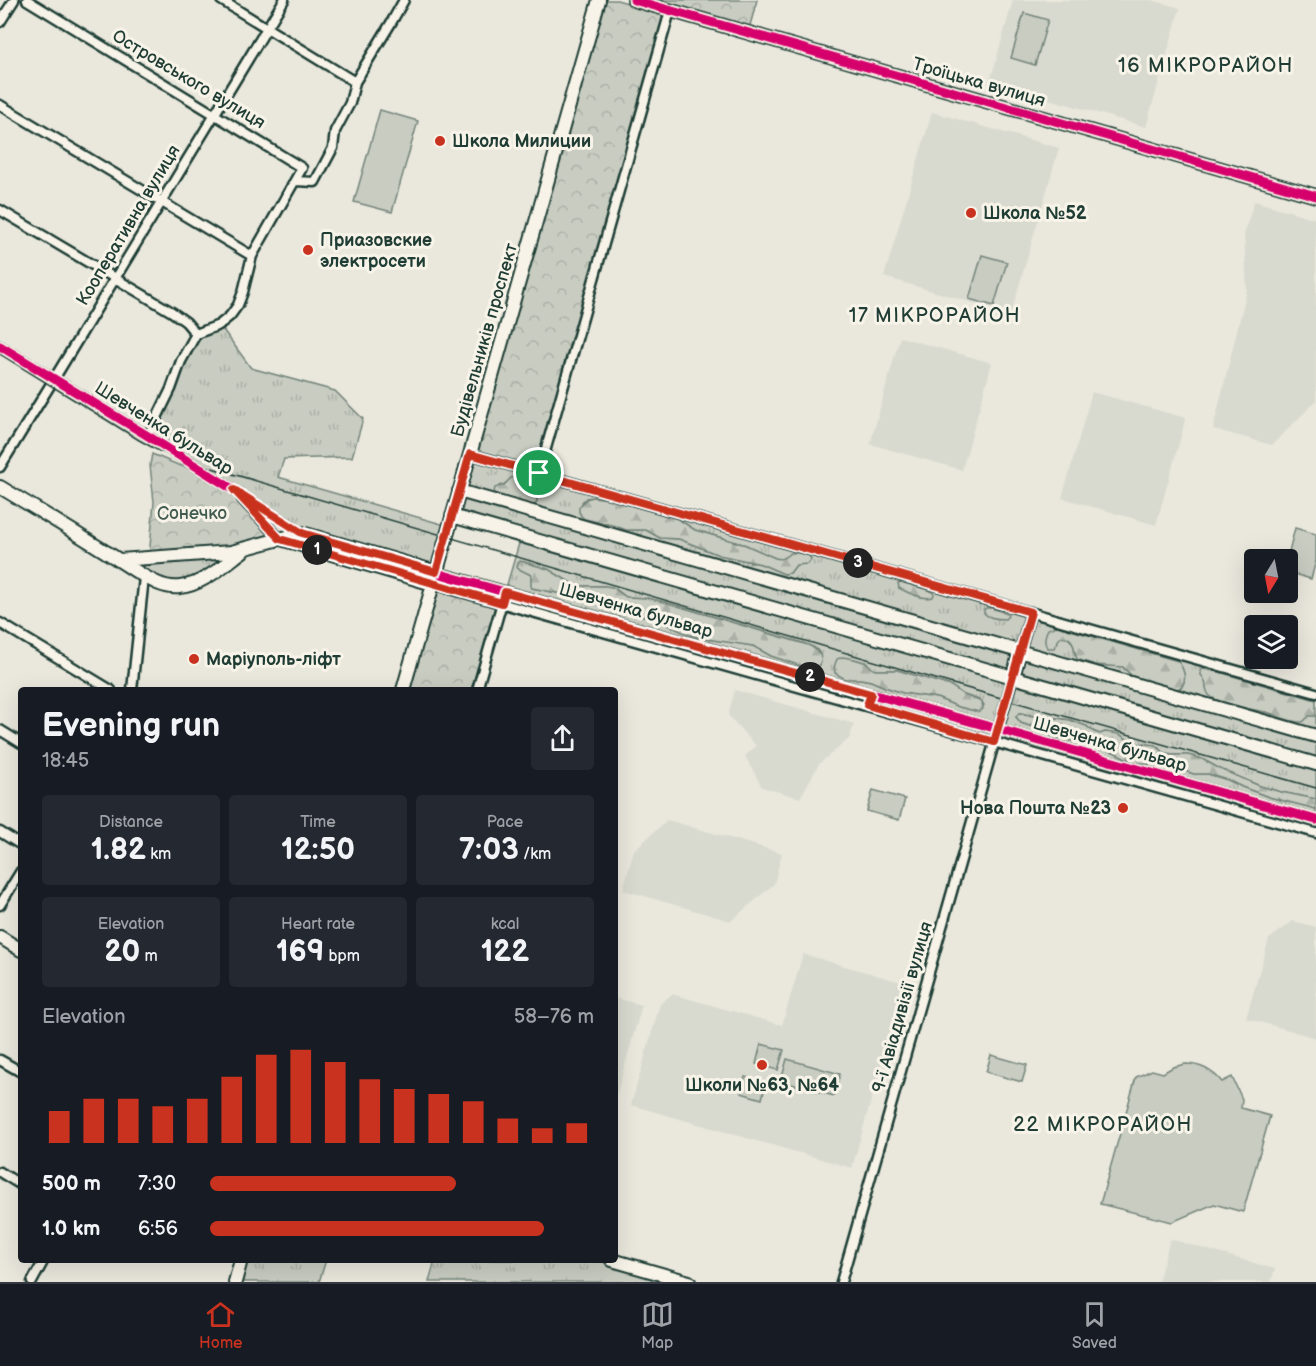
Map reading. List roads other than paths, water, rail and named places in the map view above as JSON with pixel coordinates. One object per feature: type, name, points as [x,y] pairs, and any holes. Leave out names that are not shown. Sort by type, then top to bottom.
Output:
[{"type":"main road","name":"Будівельників проспект","points":[[404,687],[599,0]]},
{"type":"main road","name":"Троїцька вулиця","points":[[634,0],[1316,196]]},
{"type":"main road","points":[[0,487],[144,577],[161,585],[182,587],[192,584],[247,548]]},
{"type":"main road","points":[[459,491],[1316,736]]},
{"type":"main road","name":"Шевченка бульвар","points":[[452,516],[1316,764]]},
{"type":"main road","points":[[120,561],[231,552],[302,533]]},
{"type":"main road","name":"Шевченка бульвар","points":[[302,533],[435,578]]},
{"type":"main road","name":"Шевченка бульвар","points":[[280,539],[435,578]]},
{"type":"main road","points":[[1013,677],[1020,651]]},
{"type":"main road","points":[[0,937],[18,948]]},
{"type":"main road","points":[[618,1262],[689,1282]]},
{"type":"main road","points":[[235,1282],[240,1263]]},
{"type":"street","points":[[0,22],[14,0]]},
{"type":"street","name":"Островського вулиця","points":[[27,0],[302,168],[295,181]]},
{"type":"street","points":[[221,0],[355,82]]},
{"type":"street","name":"Кооперативна вулиця","points":[[0,467],[284,0]]},
{"type":"street","points":[[148,436],[171,389],[181,361],[196,334],[219,325],[238,305],[252,256],[295,181],[315,182],[333,148],[335,130],[350,103],[355,82],[404,0]]},
{"type":"street","points":[[539,473],[670,10]]},
{"type":"street","points":[[0,105],[252,256]]},
{"type":"street","points":[[0,210],[172,312],[186,322],[196,334]]},
{"type":"street","name":"Шевченка бульвар","points":[[0,346],[302,533]]},
{"type":"street","points":[[470,454],[1316,693]]},
{"type":"street","name":"Шевченка бульвар","points":[[234,490],[280,539]]},
{"type":"street","points":[[132,687],[144,577]]},
{"type":"street","name":"Шевченка бульвар","points":[[435,578],[505,592],[1316,820]]},
{"type":"street","name":"Шевченка бульвар","points":[[435,578],[502,603],[1316,833]]},
{"type":"street","points":[[478,687],[505,592]]},
{"type":"street","points":[[1020,651],[1031,612]]},
{"type":"street","points":[[0,623],[106,687]]},
{"type":"street","name":"9-ї Авіадивізії вулиця","points":[[841,1282],[1013,677]]},
{"type":"street","points":[[867,705],[871,694]]},
{"type":"street","points":[[0,730],[18,742]]},
{"type":"street","points":[[1121,777],[1124,765]]},
{"type":"street","points":[[0,832],[18,843]]},
{"type":"street","points":[[0,905],[18,876]]},
{"type":"street","points":[[0,1060],[18,1070]]},
{"type":"street","points":[[0,1172],[18,1183]]},
{"type":"street","points":[[32,1282],[42,1263]]},
{"type":"tram line","points":[[0,354],[139,440],[181,459],[1316,788]]},
{"type":"place","name":"Школа Милиции","points":[[440,141]]},
{"type":"place","name":"Школа №52","points":[[971,213]]},
{"type":"place","name":"Приазовские электросети","points":[[308,250]]},
{"type":"place","name":"Маріуполь-ліфт","points":[[194,659]]},
{"type":"place","name":"Нова Пошта №23","points":[[1123,808]]},
{"type":"place","name":"Школи №63, №64","points":[[762,1065]]},
{"type":"district","name":"16 МІКРОРАЙОН","points":[[1206,65]]},
{"type":"district","name":"17 МІКРОРАЙОН","points":[[935,315]]},
{"type":"district","name":"22 МІКРОРАЙОН","points":[[1103,1124]]},
{"type":"park label","name":"Сонечко","points":[[192,513]]}]
